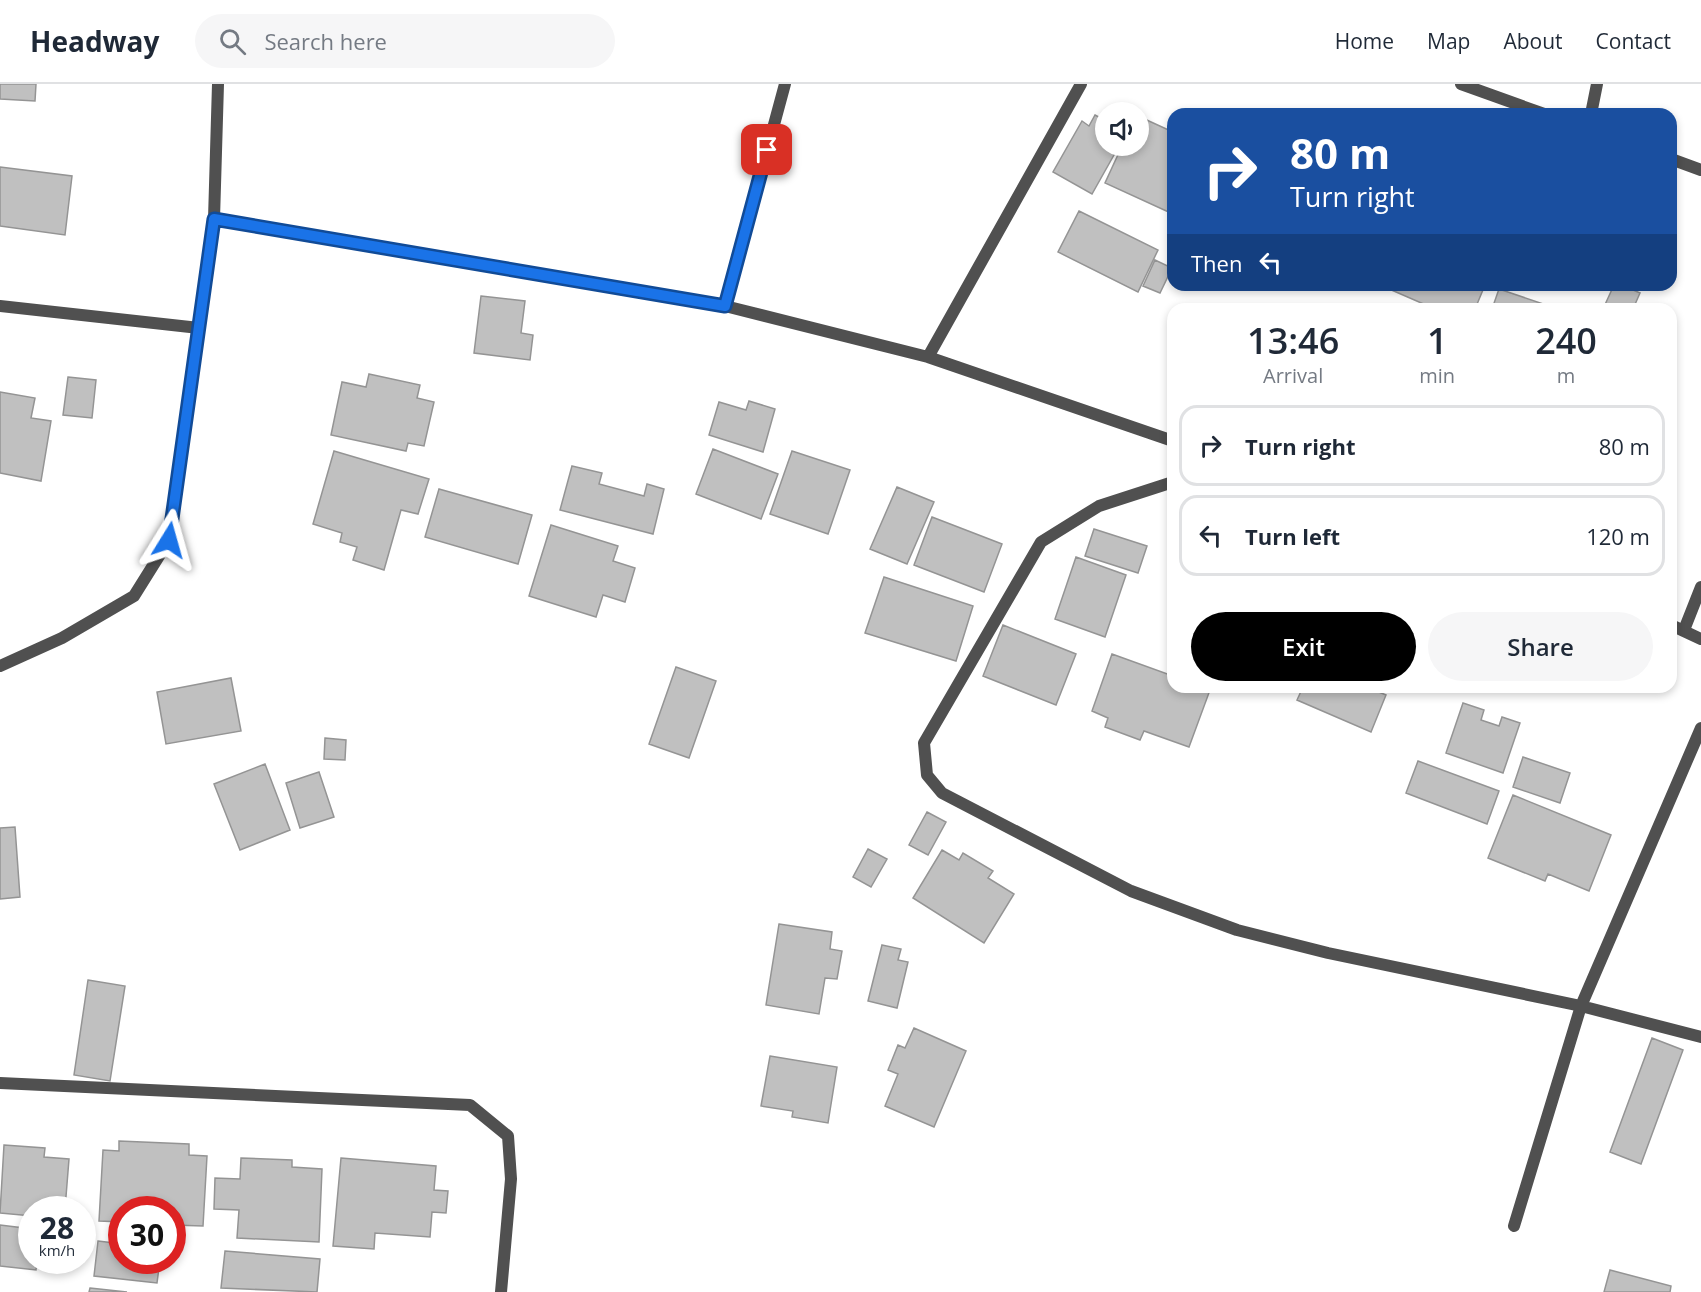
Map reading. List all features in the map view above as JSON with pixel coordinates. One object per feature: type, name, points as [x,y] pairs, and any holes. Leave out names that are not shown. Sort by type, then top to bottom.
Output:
[{"type":"street","points":[[0,666],[62,638],[134,596],[169,540],[214,219],[218,84]]},
{"type":"street","points":[[725,306],[785,84]]},
{"type":"street","points":[[928,357],[1081,84]]},
{"type":"street","points":[[1461,84],[1527,108]]},
{"type":"street","points":[[1592,108],[1596,84]]},
{"type":"street","points":[[1677,161],[1701,170]]},
{"type":"street","points":[[214,219],[725,306],[928,357],[1167,439]]},
{"type":"street","points":[[0,306],[199,328]]},
{"type":"street","points":[[1167,484],[1099,506],[1041,542],[924,742],[927,775],[942,793],[1131,891],[1227,926],[1329,953],[1581,1006],[1701,1037]]},
{"type":"street","points":[[1684,630],[1701,587]]},
{"type":"street","points":[[1677,628],[1701,639]]},
{"type":"street","points":[[1514,1226],[1581,1006],[1701,728]]},
{"type":"street","points":[[0,1083],[470,1105],[508,1136],[511,1179],[501,1292]]},
{"type":"building","points":[[0,84],[36,84],[35,101],[0,99]]},
{"type":"building","points":[[1095,115],[1095,156],[1113,156],[1092,194],[1053,172],[1082,121],[1089,126]]},
{"type":"building","points":[[1149,121],[1167,129],[1167,211],[1105,183],[1117,156],[1149,156]]},
{"type":"building","points":[[0,167],[72,176],[65,235],[0,226]]},
{"type":"building","points":[[1079,211],[1158,250],[1138,292],[1058,252]]},
{"type":"building","points":[[1155,260],[1167,266],[1167,278],[1160,293],[1143,286]]},
{"type":"building","points":[[1394,291],[1482,291],[1478,303],[1421,303]]},
{"type":"building","points":[[1498,291],[1505,291],[1540,303],[1494,303]]},
{"type":"building","points":[[1611,291],[1640,293],[1636,303],[1606,303]]},
{"type":"building","points":[[481,296],[525,301],[521,333],[533,335],[530,360],[474,353]]},
{"type":"building","points":[[369,374],[420,385],[417,398],[434,402],[424,446],[408,443],[406,451],[331,435],[342,382],[366,387]]},
{"type":"building","points":[[68,377],[96,380],[92,418],[63,415]]},
{"type":"building","points":[[0,392],[35,398],[31,418],[51,421],[41,481],[0,473]]},
{"type":"building","points":[[749,401],[775,409],[763,452],[709,435],[719,402],[746,410]]},
{"type":"building","points":[[713,449],[778,474],[761,519],[696,494]]},
{"type":"building","points":[[334,451],[429,479],[418,514],[401,510],[384,570],[353,560],[357,547],[340,542],[342,533],[313,524]]},
{"type":"building","points":[[792,451],[850,470],[828,534],[770,514]]},
{"type":"building","points":[[572,466],[602,473],[599,484],[644,496],[647,484],[664,489],[653,534],[560,510]]},
{"type":"building","points":[[897,487],[934,502],[907,564],[870,549]]},
{"type":"building","points":[[439,489],[532,515],[518,564],[425,537]]},
{"type":"building","points":[[932,517],[1002,544],[984,592],[914,565]]},
{"type":"building","points":[[551,525],[618,546],[613,561],[635,568],[625,602],[603,595],[596,617],[529,596]]},
{"type":"building","points":[[1094,529],[1147,546],[1138,573],[1085,556]]},
{"type":"building","points":[[1076,557],[1126,575],[1105,637],[1055,619]]},
{"type":"building","points":[[884,577],[973,606],[956,661],[865,633]]},
{"type":"building","points":[[1003,625],[1076,654],[1056,705],[983,676]]},
{"type":"building","points":[[1112,654],[1167,674],[1167,693],[1209,693],[1189,747],[1144,731],[1140,740],[1105,727],[1108,718],[1092,711]]},
{"type":"building","points":[[676,667],[716,681],[689,758],[649,744]]},
{"type":"building","points":[[231,678],[241,731],[166,744],[157,692]]},
{"type":"building","points":[[1300,693],[1381,693],[1386,695],[1371,732],[1297,700]]},
{"type":"building","points":[[1463,703],[1484,710],[1481,720],[1499,726],[1502,717],[1520,723],[1503,773],[1446,753]]},
{"type":"building","points":[[325,738],[346,740],[345,760],[324,759]]},
{"type":"building","points":[[1523,757],[1570,773],[1560,803],[1513,787]]},
{"type":"building","points":[[1418,761],[1499,791],[1487,824],[1406,793]]},
{"type":"building","points":[[265,764],[290,830],[240,850],[214,784]]},
{"type":"building","points":[[319,772],[334,817],[300,828],[286,783]]},
{"type":"building","points":[[1513,795],[1611,835],[1589,891],[1548,874],[1545,881],[1488,858]]},
{"type":"building","points":[[927,812],[946,822],[928,855],[909,845]]},
{"type":"building","points":[[15,827],[20,897],[0,899],[0,828]]},
{"type":"building","points":[[868,849],[887,859],[871,887],[853,877]]},
{"type":"building","points":[[942,850],[959,860],[963,853],[993,871],[988,878],[1014,894],[984,943],[913,898]]},
{"type":"building","points":[[779,924],[832,932],[830,949],[842,951],[837,979],[825,978],[819,1014],[766,1005]]},
{"type":"building","points":[[882,945],[901,949],[898,960],[908,962],[897,1008],[868,1001]]},
{"type":"building","points":[[88,980],[125,986],[110,1081],[74,1075]]},
{"type":"building","points":[[914,1028],[966,1051],[934,1127],[885,1106],[898,1074],[888,1070],[898,1045],[905,1048]]},
{"type":"building","points":[[1652,1038],[1683,1050],[1641,1164],[1610,1152]]},
{"type":"building","points":[[770,1056],[837,1067],[828,1123],[792,1117],[793,1111],[761,1106]]},
{"type":"building","points":[[119,1141],[189,1144],[189,1155],[207,1156],[203,1226],[186,1225],[186,1196],[108,1196],[108,1221],[99,1221],[103,1150],[119,1151]]},
{"type":"building","points":[[4,1145],[45,1148],[44,1157],[69,1159],[66,1196],[18,1196],[18,1215],[0,1213]]},
{"type":"building","points":[[241,1158],[292,1160],[292,1167],[322,1169],[319,1242],[237,1238],[239,1210],[214,1209],[215,1178],[240,1179]]},
{"type":"building","points":[[341,1158],[436,1166],[434,1190],[448,1191],[446,1213],[432,1212],[430,1237],[375,1233],[374,1249],[333,1246]]},
{"type":"building","points":[[0,1225],[18,1227],[18,1268],[0,1266]]},
{"type":"building","points":[[98,1241],[108,1242],[108,1274],[158,1274],[157,1283],[94,1276]]},
{"type":"building","points":[[225,1251],[320,1259],[317,1292],[221,1288]]},
{"type":"building","points":[[1610,1270],[1671,1286],[1670,1292],[1604,1292]]},
{"type":"building","points":[[90,1288],[127,1292],[89,1292]]},
{"type":"route","points":[[169,540],[214,219],[725,306],[767,150]]}]
